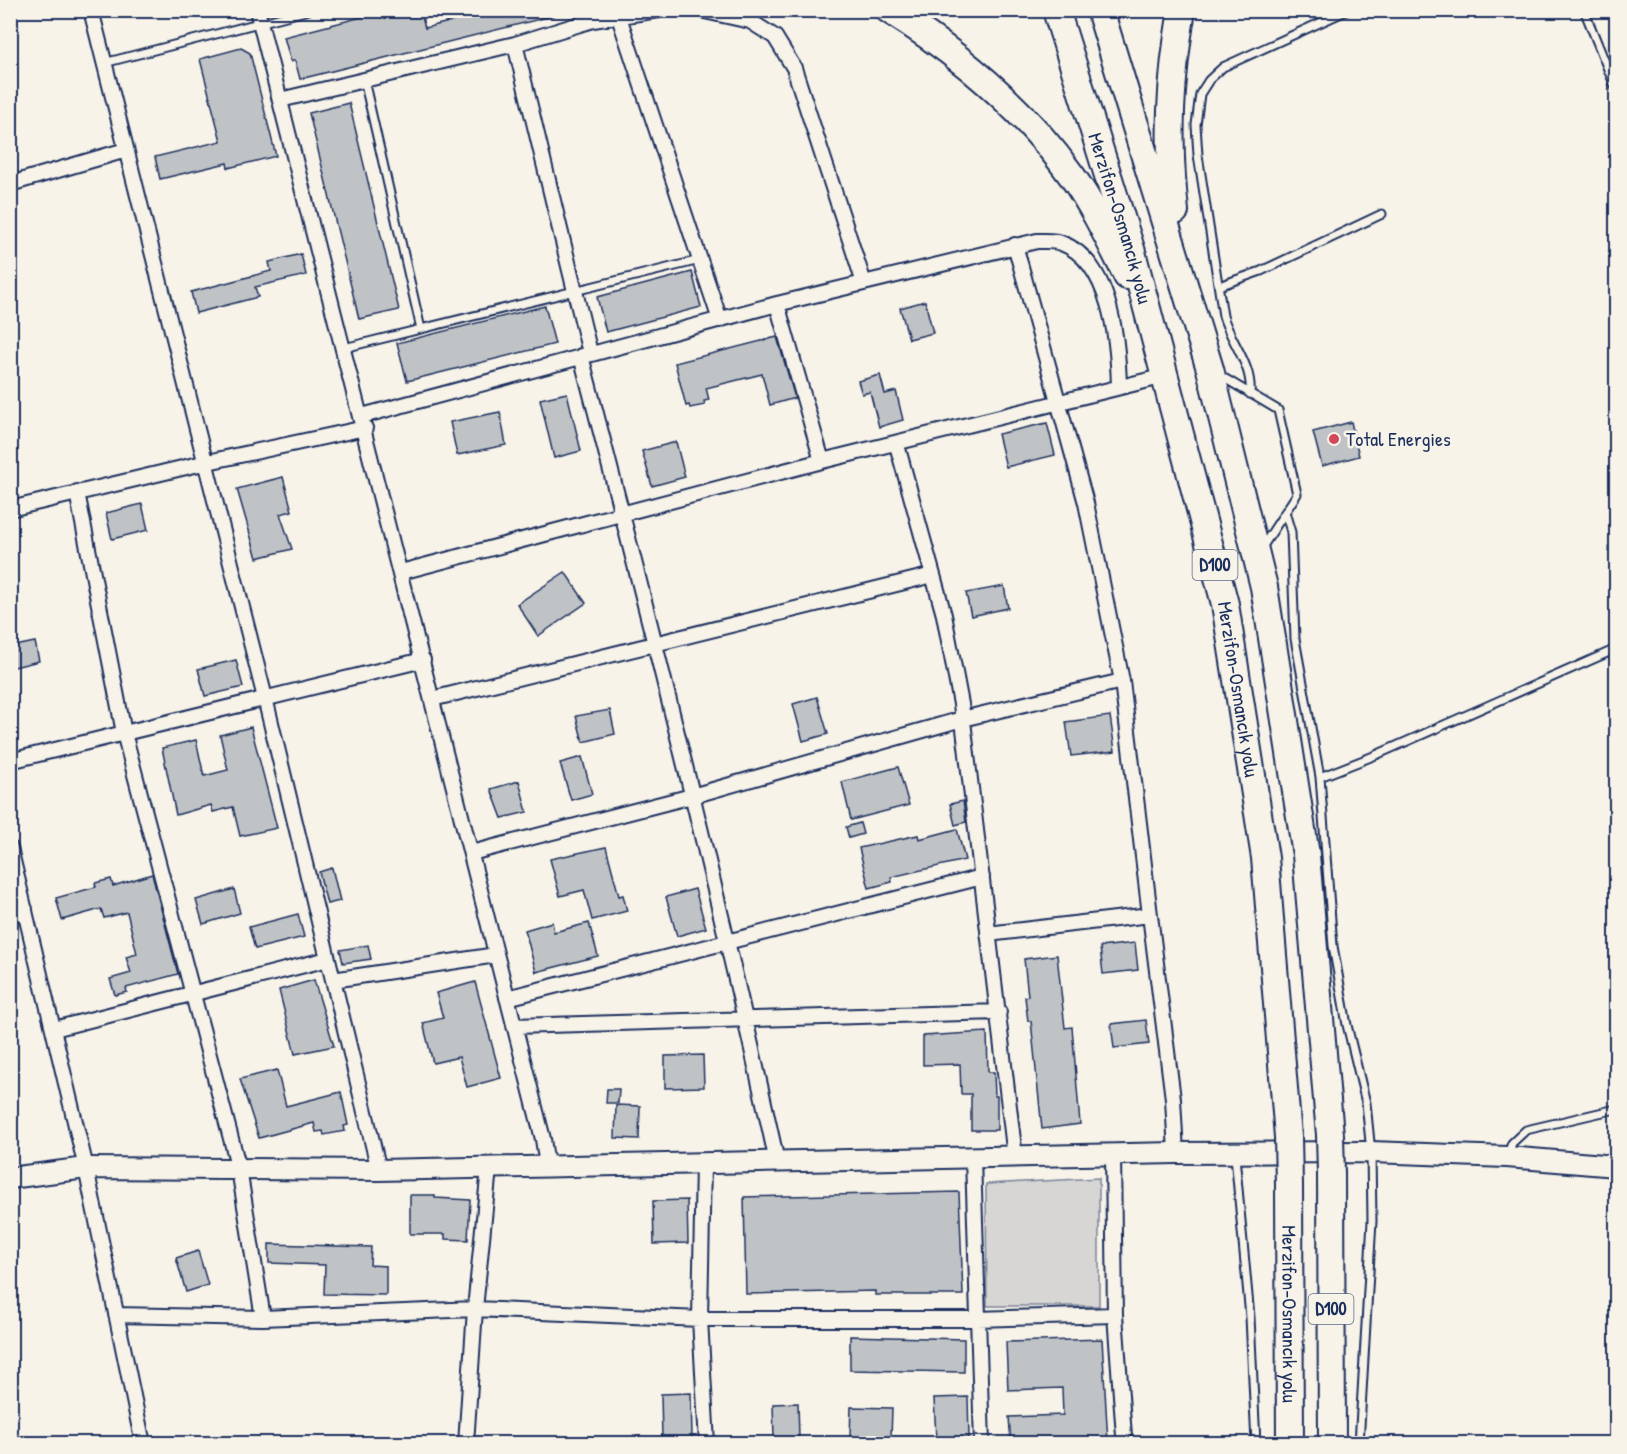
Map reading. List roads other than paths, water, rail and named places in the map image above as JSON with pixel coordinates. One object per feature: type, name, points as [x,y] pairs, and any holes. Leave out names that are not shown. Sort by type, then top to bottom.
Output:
[{"type":"highway","points":[[889,10],[947,50],[981,78],[1041,137],[1072,176],[1098,217],[1152,329]]},
{"type":"highway","name":"Merzifon-Osmancık yolu","points":[[1056,10],[1132,252],[1228,627],[1265,858],[1288,1137],[1290,1443]]},
{"type":"highway","name":"Merzifon-Osmancık yolu","points":[[1100,10],[1210,369],[1264,587],[1306,855],[1330,1135],[1332,1443]]},
{"type":"highway","points":[[1180,265],[1170,167],[1172,73],[1182,10]]},
{"type":"street","points":[[91,10],[203,462],[265,698],[379,1170]]},
{"type":"street","points":[[280,100],[515,44],[593,20],[659,10]]},
{"type":"street","points":[[700,10],[750,21],[775,38],[789,61],[864,283]]},
{"type":"street","points":[[259,17],[401,572],[543,1139],[547,1166]]},
{"type":"street","points":[[619,17],[720,320]]},
{"type":"street","points":[[515,44],[575,291],[585,354],[622,515],[657,644],[728,942],[777,1162]]},
{"type":"street","points":[[10,184],[126,150]]},
{"type":"street","points":[[10,509],[363,422],[585,354],[777,304],[1037,241],[1059,242],[1078,252],[1094,270],[1103,292],[1118,349],[1119,387]]},
{"type":"street","points":[[1015,245],[1086,503],[1122,681],[1173,1099],[1176,1153]]},
{"type":"street","points":[[777,304],[822,461]]},
{"type":"street","points":[[401,572],[822,461],[897,445],[1058,401],[1165,376]]},
{"type":"street","points":[[897,445],[944,615],[962,719],[1015,1157]]},
{"type":"street","points":[[77,492],[124,733],[239,1169],[263,1318]]},
{"type":"street","points":[[432,699],[933,575]]},
{"type":"street","points":[[10,762],[423,660]]},
{"type":"street","points":[[471,853],[692,796],[962,719],[1122,681]]},
{"type":"street","points":[[10,848],[86,1168],[143,1443]]},
{"type":"street","points":[[507,998],[982,877]]},
{"type":"street","points":[[10,916],[25,909]]},
{"type":"street","points":[[988,934],[1150,915]]},
{"type":"street","points":[[333,980],[496,955]]},
{"type":"street","points":[[54,1029],[328,959]]},
{"type":"street","points":[[514,1026],[999,1012]]},
{"type":"street","points":[[10,1178],[86,1168],[379,1170],[1176,1153],[1371,1152],[1507,1157],[1617,1166]]},
{"type":"street","points":[[1113,1155],[1115,1315],[1124,1440]]},
{"type":"street","points":[[973,1158],[982,1443]]},
{"type":"street","points":[[703,1163],[700,1319],[707,1443]]},
{"type":"street","points":[[466,1443],[475,1310],[489,1168]]},
{"type":"street","points":[[116,1315],[263,1318],[475,1310],[700,1319],[977,1319],[1115,1315]]},
{"type":"lane","points":[[104,63],[259,17],[309,10]]},
{"type":"lane","points":[[1250,394],[1248,367],[1227,328],[1219,286],[1198,155],[1196,124],[1200,94],[1209,80],[1223,68],[1348,10]]},
{"type":"lane","points":[[1584,10],[1617,89]]},
{"type":"lane","points":[[364,80],[421,329]]},
{"type":"lane","points":[[1219,286],[1261,271],[1382,214]]},
{"type":"lane","points":[[344,348],[700,260]]},
{"type":"lane","points":[[1210,369],[1278,410],[1297,494],[1256,556]]},
{"type":"lane","points":[[1285,512],[1291,532],[1295,639],[1320,777],[1333,946],[1347,1025],[1366,1103],[1371,1152],[1372,1221],[1359,1443]]},
{"type":"lane","points":[[1320,777],[1376,755],[1617,649]]},
{"type":"lane","points":[[1507,1157],[1512,1143],[1526,1130],[1617,1109]]},
{"type":"lane","points":[[1234,1153],[1250,1317],[1256,1443]]},
{"type":"place","name":"Total Energies","points":[[1334,439]]}]
